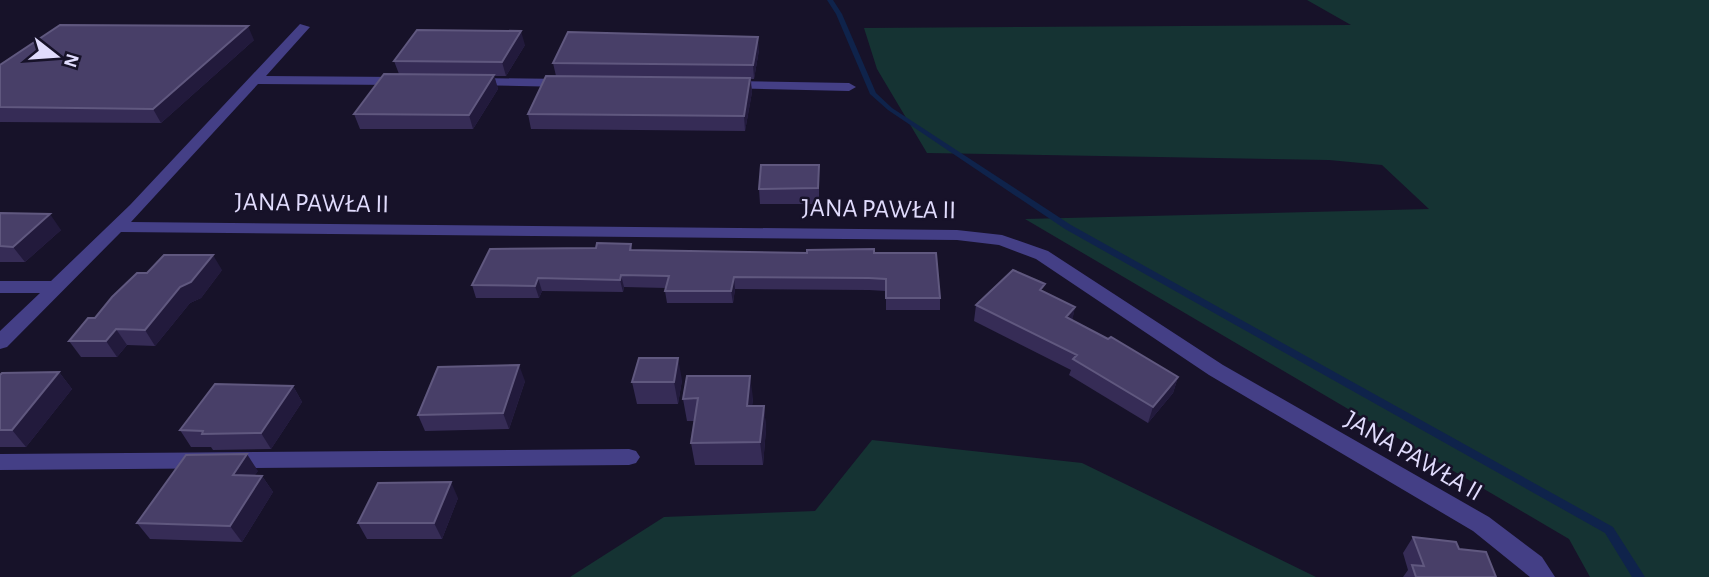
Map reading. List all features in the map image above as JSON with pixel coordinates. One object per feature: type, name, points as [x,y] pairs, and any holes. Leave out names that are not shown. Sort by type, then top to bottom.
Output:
[{"type":"street","points":[[0,342],[136,208],[304,27]]},
{"type":"street","points":[[257,80],[408,81]]},
{"type":"street","points":[[464,82],[574,83]]},
{"type":"street","points":[[711,85],[849,87]]},
{"type":"street","name":"JANA PAWŁA II","points":[[116,227],[957,235],[1002,240],[1042,255],[1216,370],[1481,524],[1534,564],[1543,577]]},
{"type":"street","points":[[0,287],[55,287]]},
{"type":"street","points":[[0,462],[629,457]]},
{"type":"green space","points":[[1307,0],[1709,0],[1709,577],[1590,577],[1569,539],[1025,219],[1429,209],[1382,165],[1329,160],[927,153],[877,69],[864,28],[1351,25]]},
{"type":"green space","points":[[872,440],[1082,463],[1316,577],[570,577],[664,517],[815,511]]},
{"type":"building","points":[[60,25],[248,26],[153,109],[0,107],[0,65]]},
{"type":"building","points":[[417,30],[521,31],[502,62],[394,61]]},
{"type":"building","points":[[568,32],[758,37],[753,65],[553,63]]},
{"type":"building","points":[[384,74],[494,75],[469,115],[354,114]]},
{"type":"building","points":[[546,76],[750,78],[744,116],[528,114]]},
{"type":"building","points":[[761,165],[819,165],[818,188],[759,189]]},
{"type":"building","points":[[0,213],[50,214],[13,247],[0,246]]},
{"type":"building","points":[[597,243],[631,244],[630,250],[807,253],[807,250],[874,249],[874,253],[936,253],[940,298],[886,298],[886,279],[869,278],[734,277],[731,291],[665,291],[669,276],[621,275],[620,280],[538,278],[535,286],[472,285],[490,249],[596,248]]},
{"type":"building","points":[[164,255],[213,255],[191,282],[180,287],[145,330],[116,329],[106,341],[69,341],[88,318],[95,318],[137,273],[147,273]]},
{"type":"building","points":[[1013,270],[1045,284],[1040,290],[1075,307],[1066,317],[1108,339],[1111,337],[1178,377],[1153,407],[1073,359],[1077,355],[976,305]]},
{"type":"building","points":[[639,358],[678,358],[674,382],[632,382]]},
{"type":"building","points":[[519,365],[503,413],[418,415],[438,367]]},
{"type":"building","points":[[59,372],[12,430],[0,430],[2,373]]},
{"type":"building","points":[[687,376],[750,376],[747,406],[764,406],[760,442],[691,443],[698,398],[683,399]]},
{"type":"building","points":[[215,384],[293,386],[261,433],[202,434],[203,431],[180,430]]},
{"type":"building","points":[[247,454],[233,475],[262,476],[230,526],[137,523],[186,455]]},
{"type":"building","points":[[451,482],[434,523],[358,523],[378,483]]},
{"type":"building","points":[[1413,537],[1456,542],[1459,549],[1486,552],[1496,577],[1416,577],[1412,565],[1424,566]]},
{"type":"waterway","points":[[830,0],[839,14],[873,94],[890,109],[1068,227],[1609,530],[1639,577]]}]
